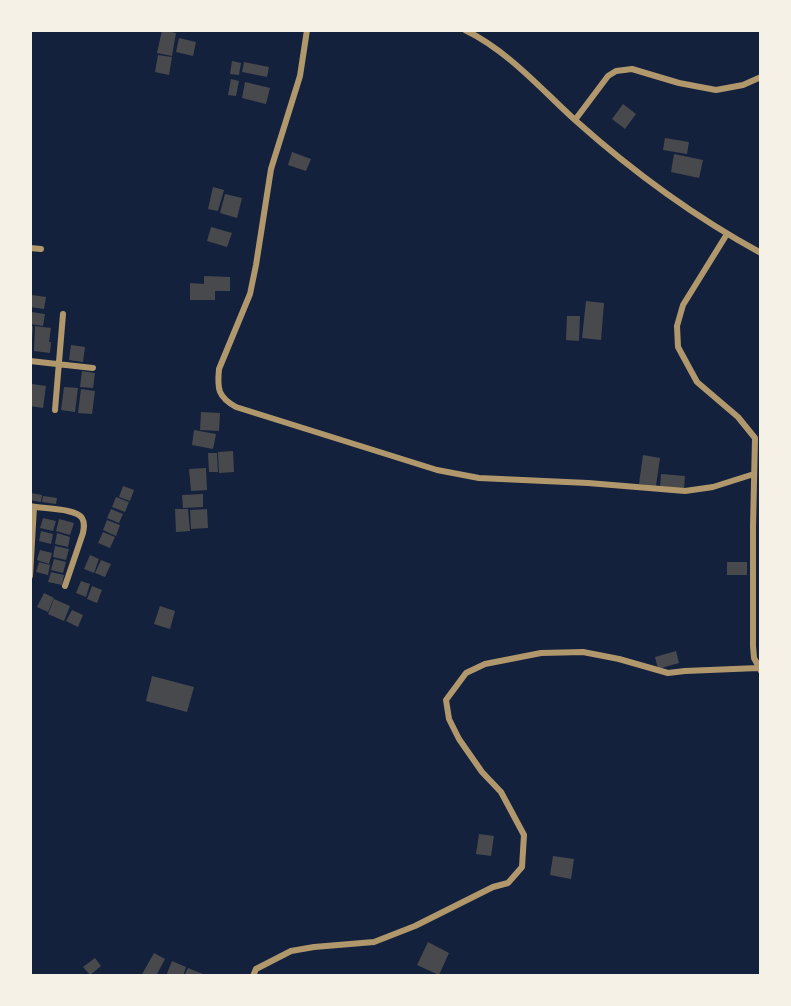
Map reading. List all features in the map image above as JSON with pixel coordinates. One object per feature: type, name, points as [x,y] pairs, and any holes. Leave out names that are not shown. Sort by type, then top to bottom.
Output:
[{"type":"street","points":[[307,30],[300,76],[271,169],[250,294],[219,369],[220,392],[225,400],[237,407],[437,470],[479,478],[588,483],[685,491],[713,487],[754,474]]},
{"type":"street","points":[[465,30],[503,53],[575,120],[651,183],[727,234],[761,253]]},
{"type":"street","points":[[575,120],[608,76],[624,69],[716,90],[743,85],[761,77]]},
{"type":"street","points":[[253,976],[256,969],[291,951],[374,942],[404,930],[493,887],[508,883],[522,867],[524,835],[501,792],[482,772],[459,739],[449,719],[446,700],[466,673],[485,664],[542,653],[583,652],[619,659],[668,674],[685,671],[760,669],[754,658],[753,646],[755,438],[738,417],[697,382],[678,347],[677,326],[683,305],[727,234]]},
{"type":"street","points":[[30,248],[41,249]]},
{"type":"street","points":[[55,410],[63,314]]},
{"type":"street","points":[[30,361],[93,368]]},
{"type":"street","points":[[30,576],[32,507],[72,512],[81,516],[84,526],[65,586]]},
{"type":"building","points":[[162,30],[176,33],[172,56],[157,53]]},
{"type":"building","points":[[179,38],[196,42],[193,56],[176,52]]},
{"type":"building","points":[[158,55],[172,57],[169,75],[155,72]]},
{"type":"building","points":[[232,61],[241,63],[239,75],[230,74]]},
{"type":"building","points":[[244,62],[269,67],[267,77],[242,72]]},
{"type":"building","points":[[231,79],[239,81],[236,96],[228,95]]},
{"type":"building","points":[[245,82],[270,88],[266,104],[242,98]]},
{"type":"building","points":[[623,104],[636,114],[625,129],[612,119]]},
{"type":"building","points":[[665,138],[689,142],[687,154],[663,150]]},
{"type":"building","points":[[292,152],[311,159],[306,171],[288,165]]},
{"type":"building","points":[[674,154],[703,160],[699,178],[671,172]]},
{"type":"building","points":[[213,187],[224,190],[218,211],[208,209]]},
{"type":"building","points":[[225,194],[242,198],[237,218],[220,213]]},
{"type":"building","points":[[211,227],[232,233],[227,247],[207,241]]},
{"type":"building","points":[[204,276],[230,277],[230,291],[215,291],[215,300],[190,300],[190,283],[204,284]]},
{"type":"building","points":[[32,295],[46,297],[44,309],[30,307]]},
{"type":"building","points":[[586,301],[604,303],[601,340],[582,338]]},
{"type":"building","points":[[31,312],[45,314],[43,326],[30,324]]},
{"type":"building","points":[[567,316],[580,316],[579,341],[566,340]]},
{"type":"building","points":[[30,326],[33,326],[31,353],[30,352]]},
{"type":"building","points":[[35,326],[51,328],[50,353],[34,351]]},
{"type":"building","points":[[71,345],[85,347],[83,362],[69,360]]},
{"type":"building","points":[[82,371],[95,373],[93,388],[80,387]]},
{"type":"building","points":[[32,384],[46,386],[43,408],[30,406]]},
{"type":"building","points":[[64,387],[78,388],[75,412],[61,410]]},
{"type":"building","points":[[81,389],[95,391],[92,414],[78,413]]},
{"type":"building","points":[[201,412],[220,413],[219,431],[200,430]]},
{"type":"building","points":[[194,430],[216,434],[213,449],[192,445]]},
{"type":"building","points":[[233,451],[234,472],[219,473],[218,452]]},
{"type":"building","points":[[208,453],[217,453],[218,472],[209,472]]},
{"type":"building","points":[[643,455],[660,458],[656,486],[639,484]]},
{"type":"building","points":[[206,468],[207,490],[191,491],[189,469]]},
{"type":"building","points":[[661,474],[685,476],[684,489],[660,487]]},
{"type":"building","points":[[123,486],[134,490],[130,501],[119,497]]},
{"type":"building","points":[[31,493],[42,495],[41,502],[30,500]]},
{"type":"building","points":[[203,494],[203,507],[183,508],[182,495]]},
{"type":"building","points":[[43,496],[57,498],[56,504],[42,502]]},
{"type":"building","points":[[116,497],[129,502],[125,512],[112,507]]},
{"type":"building","points":[[111,509],[123,514],[119,523],[107,518]]},
{"type":"building","points":[[175,509],[188,509],[190,531],[176,532]]},
{"type":"building","points":[[207,509],[208,528],[191,529],[190,510]]},
{"type":"building","points":[[43,518],[56,521],[53,531],[40,528]]},
{"type":"building","points":[[59,519],[74,523],[70,535],[56,531]]},
{"type":"building","points":[[107,520],[120,525],[116,536],[103,530]]},
{"type":"building","points":[[41,531],[53,534],[51,544],[39,541]]},
{"type":"building","points":[[103,532],[115,537],[110,548],[98,543]]},
{"type":"building","points":[[57,533],[70,537],[68,547],[55,544]]},
{"type":"building","points":[[55,546],[69,549],[66,560],[53,557]]},
{"type":"building","points":[[40,550],[52,553],[49,564],[37,560]]},
{"type":"building","points":[[90,555],[99,559],[94,573],[84,569]]},
{"type":"building","points":[[54,559],[66,562],[63,573],[51,570]]},
{"type":"building","points":[[101,560],[111,564],[105,577],[95,573]]},
{"type":"building","points":[[39,562],[50,565],[48,575],[36,572]]},
{"type":"building","points":[[727,562],[747,562],[747,575],[727,575]]},
{"type":"building","points":[[51,572],[64,575],[62,585],[48,582]]},
{"type":"building","points":[[81,581],[90,584],[86,597],[76,593]]},
{"type":"building","points":[[92,586],[102,590],[97,603],[87,599]]},
{"type":"building","points":[[44,593],[54,598],[48,612],[37,607]]},
{"type":"building","points":[[54,599],[70,606],[64,621],[48,614]]},
{"type":"building","points":[[160,606],[175,611],[170,629],[154,624]]},
{"type":"building","points":[[72,610],[83,615],[78,627],[66,621]]},
{"type":"building","points":[[676,651],[679,663],[658,669],[655,657]]},
{"type":"building","points":[[152,676],[194,687],[187,712],[146,701]]},
{"type":"building","points":[[479,834],[494,836],[491,856],[476,854]]},
{"type":"building","points":[[553,856],[574,859],[571,879],[550,875]]},
{"type":"building","points":[[428,942],[449,953],[439,975],[417,965]]},
{"type":"building","points":[[154,953],[165,959],[156,976],[141,976]]},
{"type":"building","points":[[95,958],[101,966],[90,975],[83,967]]},
{"type":"building","points":[[172,961],[186,967],[183,976],[166,976]]},
{"type":"building","points":[[188,968],[208,976],[184,976]]}]
